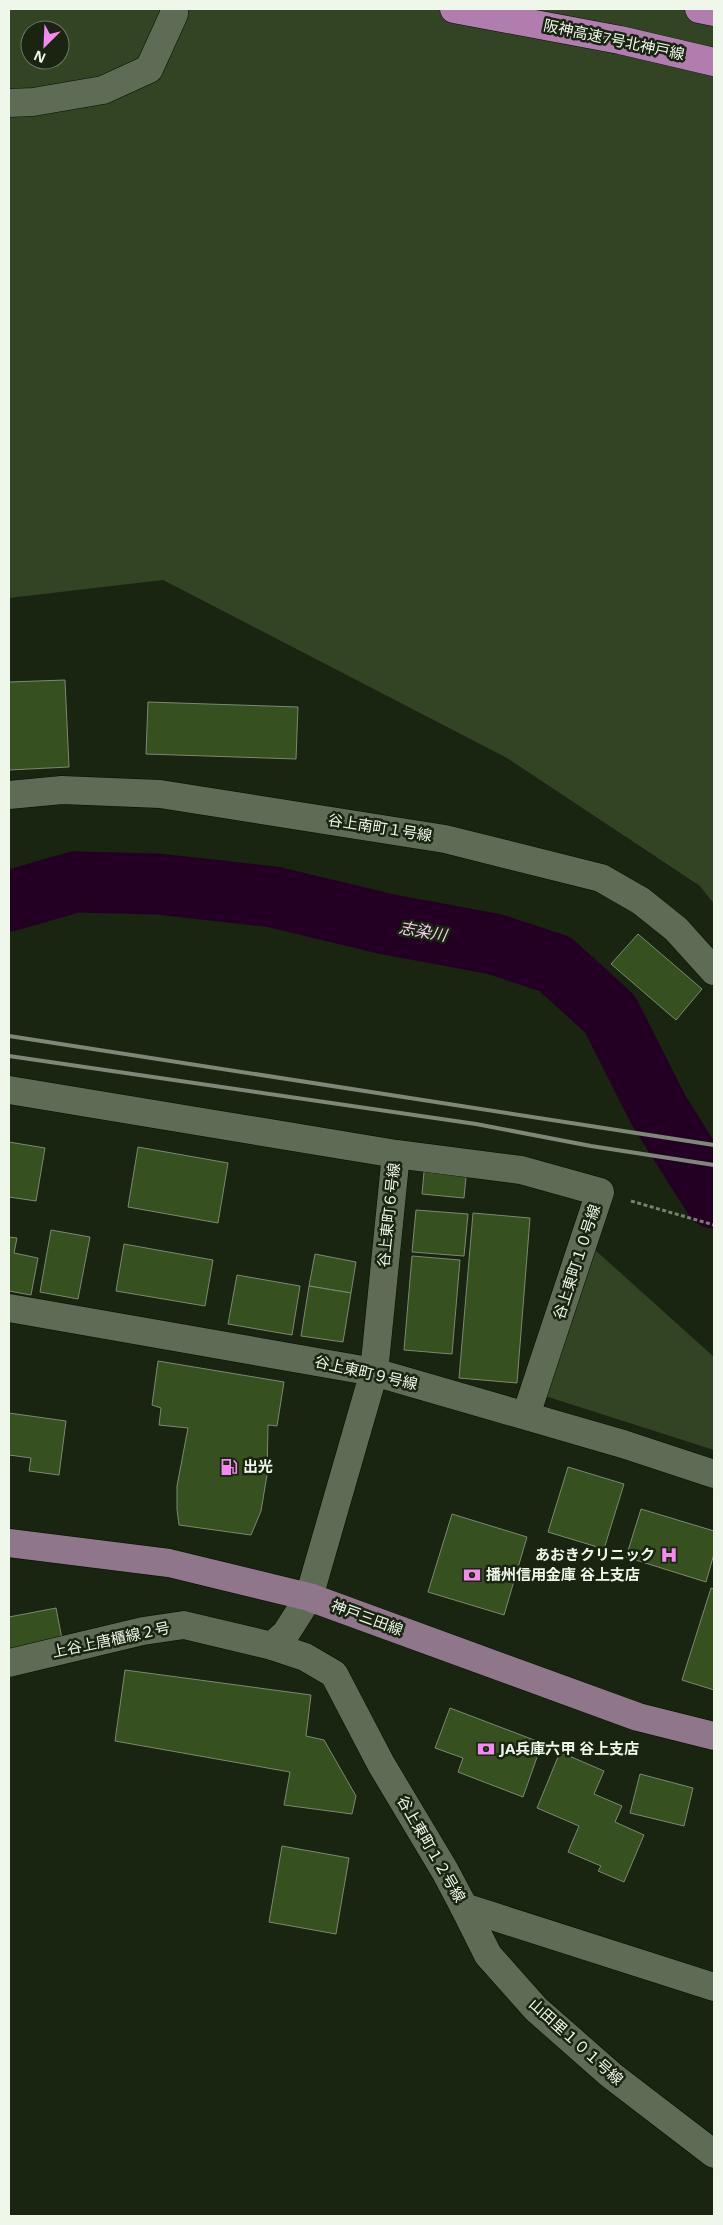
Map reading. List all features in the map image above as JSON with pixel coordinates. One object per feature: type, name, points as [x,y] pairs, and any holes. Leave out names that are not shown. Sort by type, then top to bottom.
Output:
[{"type":"highway","name":"阪神高速7号北神戸線","points":[[454,9],[620,40],[714,62]]},
{"type":"highway","points":[[699,9],[714,12]]},
{"type":"main road","name":"神戸三田線","points":[[9,1543],[169,1563],[309,1597],[638,1717],[714,1736]]},
{"type":"street","points":[[9,103],[33,102],[103,90],[150,69],[174,14],[174,9]]},
{"type":"street","name":"谷上南町１号線","points":[[9,795],[62,790],[160,794],[445,839],[601,878],[641,901],[676,929],[714,971]]},
{"type":"street","name":"谷上東町６号線","points":[[9,1090],[396,1154],[374,1372],[309,1597],[286,1633],[272,1646]]},
{"type":"street","name":"谷上東町１０号線","points":[[396,1154],[521,1170],[600,1192],[526,1415]]},
{"type":"street","name":"谷上東町９号線","points":[[9,1308],[374,1372],[623,1444],[714,1474]]},
{"type":"street","name":"上谷上唐櫃線２号","points":[[9,1663],[143,1630],[184,1625],[272,1646]]},
{"type":"street","name":"谷上東町１２号線","points":[[272,1646],[305,1657],[334,1674],[381,1764],[445,1871],[464,1907],[714,1987]]},
{"type":"street","name":"山田里１０１号線","points":[[464,1907],[488,1955],[536,2009],[611,2075],[714,2154]]},
{"type":"path","points":[[652,1207],[714,1225]]},
{"type":"green space","points":[[9,9],[714,9],[714,904],[700,886],[507,758],[163,580],[9,598]]},
{"type":"green space","points":[[594,1249],[714,1357],[714,1450],[545,1396]]},
{"type":"building","points":[[65,680],[69,767],[9,770],[9,682]]},
{"type":"building","points":[[148,702],[298,707],[296,759],[146,754]]},
{"type":"building","points":[[638,934],[702,989],[676,1020],[611,964]]},
{"type":"building","points":[[9,1142],[45,1148],[36,1201],[9,1197]]},
{"type":"building","points":[[138,1147],[228,1163],[218,1223],[128,1207]]},
{"type":"building","points":[[424,1172],[466,1177],[464,1198],[422,1194]]},
{"type":"building","points":[[416,1210],[468,1214],[464,1256],[412,1252]]},
{"type":"building","points":[[473,1213],[530,1218],[517,1383],[459,1378]]},
{"type":"building","points":[[51,1230],[90,1237],[78,1299],[40,1292]]},
{"type":"building","points":[[9,1237],[17,1238],[14,1253],[38,1258],[31,1295],[9,1291]]},
{"type":"building","points":[[124,1244],[213,1260],[205,1306],[116,1291]]},
{"type":"building","points":[[315,1254],[356,1262],[351,1293],[309,1286]]},
{"type":"building","points":[[412,1256],[460,1260],[452,1354],[404,1350]]},
{"type":"building","points":[[237,1275],[300,1286],[292,1335],[228,1324]]},
{"type":"building","points":[[309,1286],[351,1293],[343,1342],[301,1336]]},
{"type":"building","points":[[158,1361],[284,1382],[277,1426],[268,1425],[267,1475],[261,1511],[251,1535],[179,1525],[177,1486],[188,1428],[159,1425],[161,1408],[152,1405]]},
{"type":"building","points":[[9,1413],[66,1421],[59,1475],[29,1471],[31,1458],[9,1455]]},
{"type":"building","points":[[568,1467],[624,1484],[604,1549],[548,1532]]},
{"type":"building","points":[[641,1509],[714,1531],[714,1554],[706,1582],[626,1557]]},
{"type":"building","points":[[452,1514],[527,1537],[504,1615],[428,1592]]},
{"type":"building","points":[[711,1588],[714,1589],[714,1690],[682,1680]]},
{"type":"building","points":[[56,1608],[62,1639],[9,1649],[9,1617]]},
{"type":"building","points":[[125,1670],[311,1695],[306,1736],[324,1740],[356,1796],[352,1814],[284,1805],[290,1772],[115,1741]]},
{"type":"building","points":[[450,1708],[542,1743],[523,1797],[458,1772],[463,1758],[435,1748]]},
{"type":"building","points":[[560,1752],[604,1771],[594,1794],[622,1806],[615,1822],[644,1835],[624,1882],[598,1871],[601,1866],[568,1852],[579,1826],[537,1808]]},
{"type":"building","points":[[640,1774],[693,1788],[684,1826],[630,1813]]},
{"type":"building","points":[[282,1846],[349,1858],[336,1934],[269,1922]]},
{"type":"waterway","name":"志染川","points":[[9,901],[75,882],[158,884],[274,897],[386,924],[494,944],[555,964],[610,1014],[659,1111],[714,1198]]},
{"type":"railway","points":[[9,1036],[714,1145]]},
{"type":"railway","points":[[9,1056],[476,1124],[591,1146],[714,1165]]},
{"type":"place","name":"出光","points":[[229,1467]]},
{"type":"place","name":"あおきクリニック","points":[[669,1555]]},
{"type":"place","name":"播州信用金庫 谷上支店","points":[[472,1575]]},
{"type":"place","name":"JA兵庫六甲 谷上支店","points":[[486,1749]]}]
